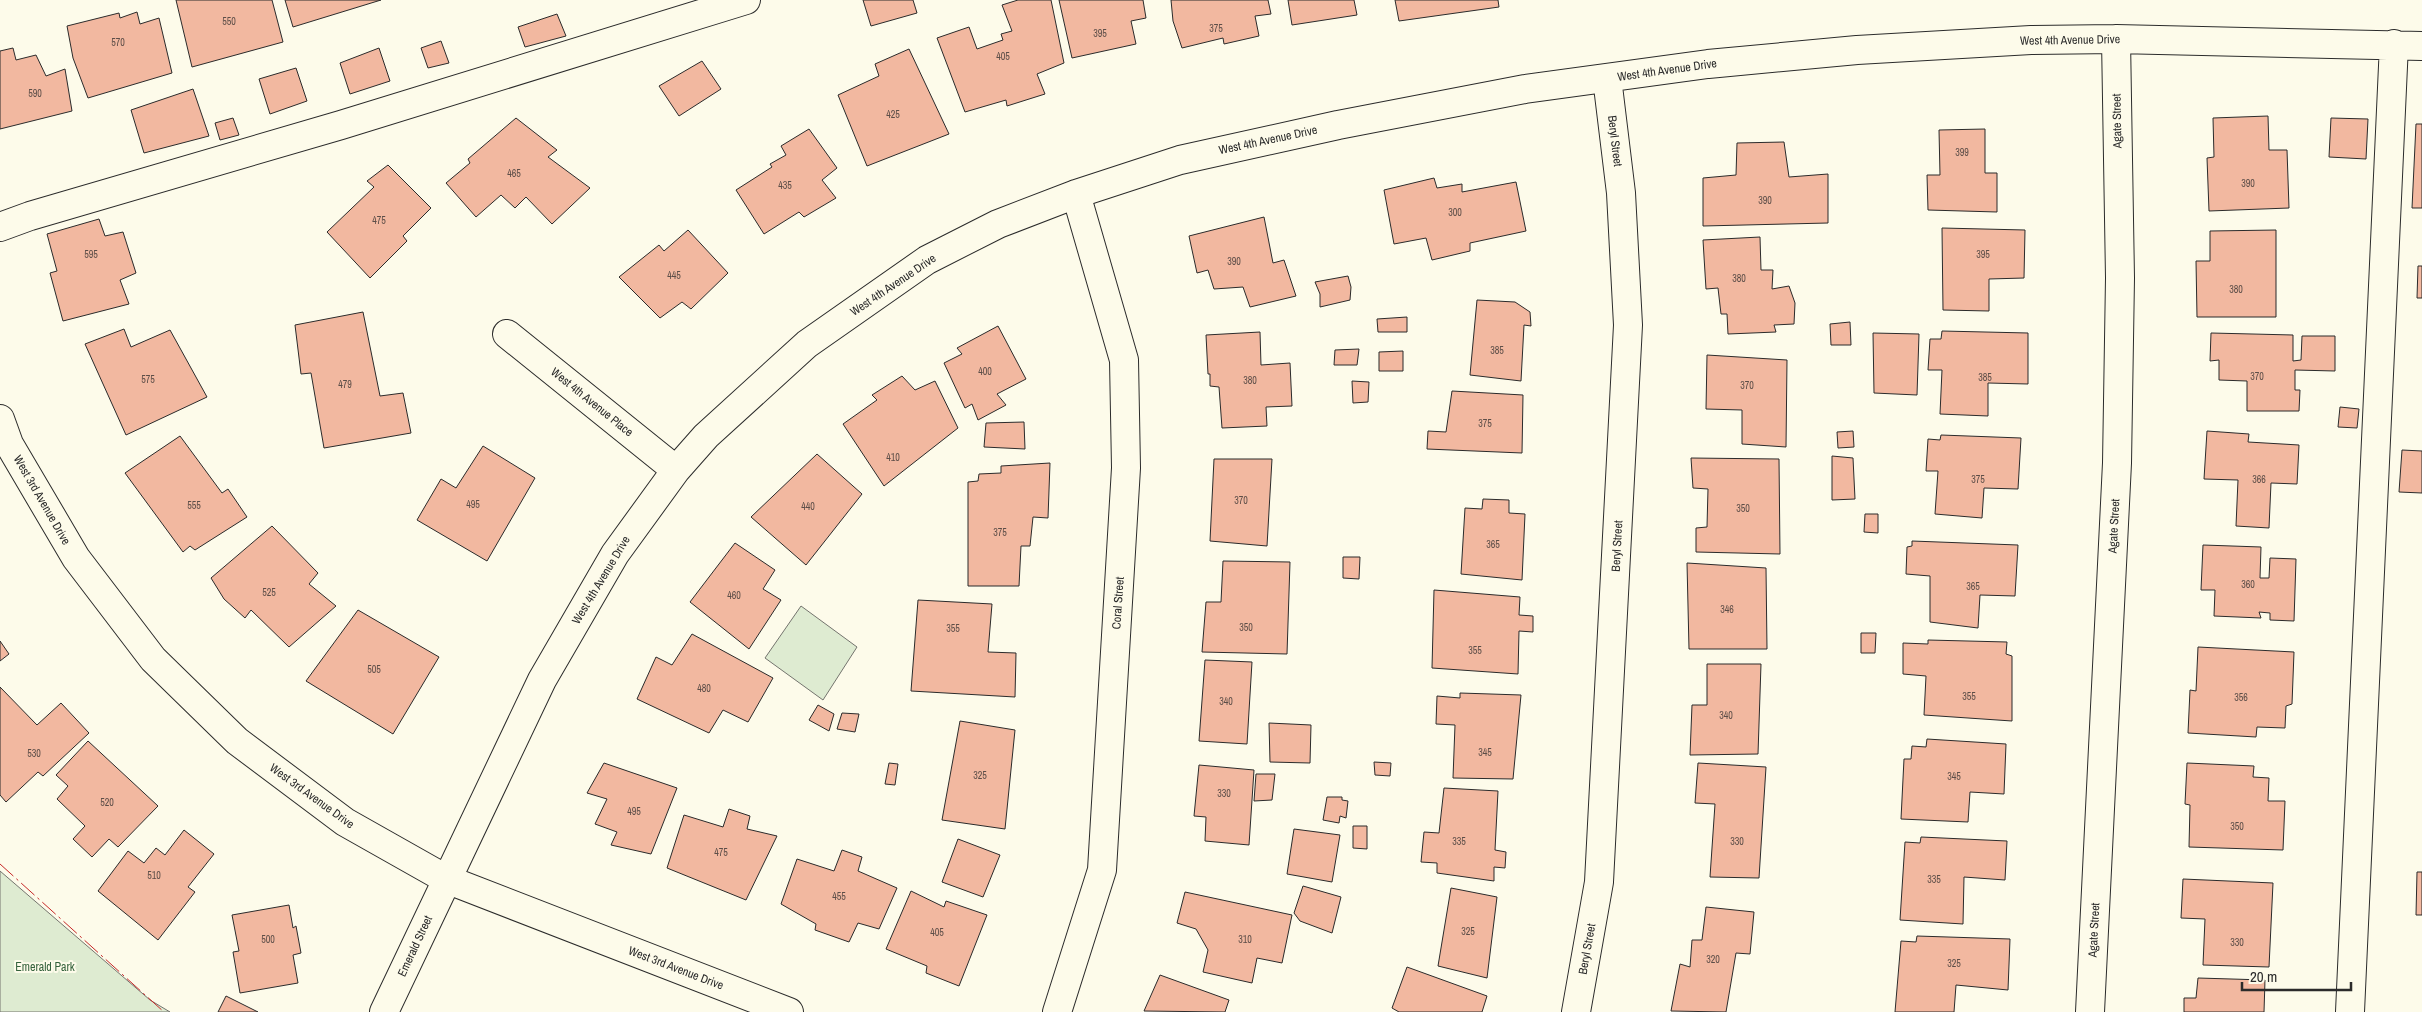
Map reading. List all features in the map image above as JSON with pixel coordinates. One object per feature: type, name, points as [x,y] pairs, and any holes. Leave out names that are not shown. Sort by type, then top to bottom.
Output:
[{"type":"street","points":[[0,227],[30,216],[341,125],[746,0]]},
{"type":"street","name":"West 4th Avenue Drive","points":[[446,879],[542,680],[615,554],[676,470],[706,436],[807,344],[919,265],[998,224],[1076,194],[1180,160],[1338,125],[1525,90],[1708,64],[1857,50],[2031,40],[2116,39],[2422,46]]},
{"type":"street","name":"Agate Street","points":[[2090,1012],[2117,463],[2120,278],[2116,39]]},
{"type":"street","points":[[2350,1012],[2394,44]]},
{"type":"street","name":"Beryl Street","points":[[1576,1012],[1599,882],[1628,325],[1621,192],[1607,78]]},
{"type":"street","name":"Coral Street","points":[[1057,1012],[1102,870],[1126,468],[1124,360],[1076,194]]},
{"type":"street","name":"West 4th Avenue Place","points":[[507,334],[676,470]]},
{"type":"street","name":"West 3rd Avenue Drive","points":[[0,419],[9,444],[76,558],[153,659],[237,741],[345,822],[446,879],[789,1012]]},
{"type":"street","name":"Emerald Street","points":[[384,1012],[446,879]]},
{"type":"green space","points":[[801,606],[857,647],[823,700],[765,658]]},
{"type":"green space","name":"Emerald Park","points":[[0,871],[150,1000],[170,1012],[0,1012]]},
{"type":"building","points":[[176,0],[272,0],[283,42],[192,67]]},
{"type":"building","points":[[285,0],[381,0],[293,27]]},
{"type":"building","points":[[863,0],[913,0],[917,13],[871,26]]},
{"type":"building","points":[[1018,0],[1051,0],[1064,63],[1037,74],[1045,94],[1007,106],[1006,100],[965,112],[937,38],[969,27],[977,49],[1003,40],[1001,34],[1012,31],[1002,5]]},
{"type":"building","points":[[1059,0],[1143,0],[1146,18],[1131,21],[1136,44],[1072,58]]},
{"type":"building","points":[[1171,0],[1268,0],[1271,14],[1255,16],[1259,36],[1224,44],[1223,38],[1182,48],[1173,21]]},
{"type":"building","points":[[1288,0],[1354,0],[1357,15],[1292,25]]},
{"type":"building","points":[[1395,0],[1498,0],[1499,7],[1399,21]]},
{"type":"building","points":[[137,12],[140,24],[159,18],[172,73],[88,98],[73,58],[67,26],[119,13],[120,18]]},
{"type":"building","points":[[557,14],[566,36],[525,47],[518,27]]},
{"type":"building","points":[[441,41],[449,63],[428,68],[421,48]]},
{"type":"building","points":[[13,48],[16,60],[36,55],[46,76],[65,69],[72,111],[0,129],[0,51]]},
{"type":"building","points":[[379,48],[390,81],[350,94],[340,63]]},
{"type":"building","points":[[909,49],[949,134],[867,166],[838,95],[879,76],[875,64]]},
{"type":"building","points":[[702,61],[721,89],[679,116],[659,86]]},
{"type":"building","points":[[296,68],[307,101],[270,114],[259,79]]},
{"type":"building","points":[[193,89],[209,136],[144,153],[131,110]]},
{"type":"building","points":[[2268,116],[2269,150],[2287,150],[2289,208],[2209,211],[2207,158],[2214,157],[2213,118]]},
{"type":"building","points":[[233,118],[239,135],[220,140],[215,123]]},
{"type":"building","points":[[516,118],[557,150],[548,157],[590,188],[552,224],[526,197],[515,208],[501,195],[476,217],[446,183],[470,163],[468,159]]},
{"type":"building","points":[[2331,118],[2368,119],[2366,159],[2329,157]]},
{"type":"building","points":[[2416,124],[2422,124],[2422,208],[2412,208]]},
{"type":"building","points":[[809,129],[837,168],[822,180],[836,198],[804,217],[799,212],[764,234],[736,190],[772,167],[770,164],[786,155],[781,146]]},
{"type":"building","points":[[1985,129],[1985,173],[1997,173],[1997,212],[1928,210],[1927,175],[1940,175],[1939,130]]},
{"type":"building","points":[[1784,142],[1789,177],[1828,174],[1828,223],[1703,226],[1703,178],[1736,175],[1737,143]]},
{"type":"building","points":[[388,165],[431,208],[403,236],[407,241],[370,278],[327,232],[374,187],[367,181]]},
{"type":"building","points":[[1434,178],[1437,188],[1462,184],[1462,192],[1516,182],[1526,231],[1470,243],[1470,251],[1432,260],[1426,238],[1394,244],[1384,190]]},
{"type":"building","points":[[1264,217],[1273,263],[1284,260],[1296,296],[1250,307],[1243,287],[1214,289],[1208,270],[1197,273],[1189,236]]},
{"type":"building","points":[[99,219],[105,236],[123,232],[136,273],[120,280],[129,304],[63,321],[50,273],[57,271],[47,234]]},
{"type":"building","points":[[1942,228],[2025,230],[2024,278],[1989,279],[1989,311],[1943,310]]},
{"type":"building","points":[[688,230],[728,273],[691,309],[682,302],[660,318],[619,277],[659,245],[664,251]]},
{"type":"building","points":[[2276,230],[2276,317],[2197,317],[2196,261],[2210,261],[2210,231]]},
{"type":"building","points":[[1760,237],[1761,270],[1773,270],[1772,289],[1789,286],[1795,303],[1794,324],[1774,325],[1776,332],[1728,334],[1727,314],[1721,314],[1718,288],[1706,289],[1703,240]]},
{"type":"building","points":[[2418,266],[2422,266],[2422,298],[2417,298]]},
{"type":"building","points":[[1348,276],[1351,287],[1350,300],[1320,307],[1320,294],[1315,282]]},
{"type":"building","points":[[1477,300],[1515,302],[1530,312],[1531,326],[1524,325],[1521,381],[1470,375]]},
{"type":"building","points":[[363,312],[380,396],[403,393],[411,433],[324,448],[311,373],[301,374],[295,325]]},
{"type":"building","points":[[1407,317],[1407,332],[1378,332],[1377,319]]},
{"type":"building","points":[[1850,322],[1851,345],[1831,345],[1830,324]]},
{"type":"building","points":[[998,326],[1026,379],[997,394],[1006,405],[978,420],[972,404],[965,408],[944,363],[962,354],[957,348]]},
{"type":"building","points":[[124,329],[131,347],[170,330],[207,397],[126,435],[85,344]]},
{"type":"building","points":[[1942,331],[2028,333],[2028,384],[1988,383],[1988,416],[1940,414],[1942,370],[1928,370],[1930,339],[1941,339]]},
{"type":"building","points":[[1260,332],[1261,365],[1290,363],[1292,406],[1266,407],[1267,426],[1222,428],[1219,387],[1210,386],[1206,335]]},
{"type":"building","points":[[1873,333],[1919,334],[1917,395],[1874,393]]},
{"type":"building","points":[[2211,333],[2293,335],[2293,361],[2301,360],[2302,336],[2335,336],[2335,371],[2295,370],[2295,390],[2300,390],[2299,411],[2247,411],[2247,381],[2219,380],[2219,360],[2210,361]]},
{"type":"building","points":[[1359,349],[1357,365],[1334,365],[1335,350]]},
{"type":"building","points":[[1403,351],[1403,371],[1379,371],[1379,352]]},
{"type":"building","points":[[1707,355],[1787,360],[1786,447],[1742,444],[1742,410],[1706,409]]},
{"type":"building","points":[[902,376],[915,390],[935,381],[958,428],[884,486],[843,424],[877,400],[872,395]]},
{"type":"building","points":[[1352,381],[1369,382],[1368,402],[1353,403]]},
{"type":"building","points":[[1452,391],[1523,395],[1522,453],[1427,449],[1428,431],[1446,432]]},
{"type":"building","points":[[2340,407],[2359,409],[2357,428],[2338,427]]},
{"type":"building","points":[[1024,422],[1025,449],[984,447],[986,423]]},
{"type":"building","points":[[1853,431],[1854,447],[1838,448],[1837,432]]},
{"type":"building","points":[[2207,431],[2249,434],[2248,442],[2299,445],[2297,484],[2271,483],[2269,528],[2236,526],[2238,480],[2204,479]]},
{"type":"building","points":[[1941,435],[2021,438],[2018,489],[1984,488],[1982,518],[1935,514],[1938,471],[1926,471],[1928,439],[1940,440]]},
{"type":"building","points":[[180,436],[222,493],[228,489],[247,517],[195,550],[190,546],[183,552],[125,473]]},
{"type":"building","points":[[483,446],[535,478],[487,561],[417,520],[441,479],[456,488]]},
{"type":"building","points":[[2402,450],[2422,451],[2422,493],[2399,492]]},
{"type":"building","points":[[817,454],[862,494],[806,565],[751,517]]},
{"type":"building","points":[[1832,456],[1853,458],[1855,499],[1832,500]]},
{"type":"building","points":[[1691,458],[1779,459],[1780,554],[1696,552],[1696,528],[1707,527],[1708,489],[1693,488]]},
{"type":"building","points":[[1214,459],[1272,459],[1267,546],[1210,541]]},
{"type":"building","points":[[1050,463],[1048,518],[1033,517],[1030,546],[1021,546],[1019,586],[968,586],[968,482],[978,481],[979,474],[1001,473],[1001,466]]},
{"type":"building","points":[[1483,499],[1509,500],[1509,513],[1525,514],[1522,580],[1461,574],[1465,508],[1482,509]]},
{"type":"building","points":[[1865,514],[1878,514],[1878,533],[1864,532]]},
{"type":"building","points":[[272,526],[318,573],[309,584],[336,606],[289,647],[251,610],[245,618],[224,599],[211,578]]},
{"type":"building","points":[[1912,541],[2018,545],[2015,596],[1980,595],[1978,628],[1930,622],[1930,576],[1906,574],[1907,547],[1912,546]]},
{"type":"building","points":[[735,543],[775,570],[763,589],[781,600],[749,649],[690,602]]},
{"type":"building","points":[[2203,545],[2261,547],[2260,578],[2269,578],[2270,558],[2296,559],[2294,621],[2270,620],[2270,613],[2259,612],[2261,618],[2214,616],[2215,590],[2201,590]]},
{"type":"building","points":[[1343,557],[1360,557],[1359,579],[1343,578]]},
{"type":"building","points":[[1223,561],[1290,562],[1287,654],[1202,652],[1206,602],[1221,602]]},
{"type":"building","points":[[1687,563],[1766,568],[1767,649],[1689,649]]},
{"type":"building","points":[[1434,590],[1520,597],[1519,615],[1533,616],[1533,632],[1519,631],[1518,674],[1432,668]]},
{"type":"building","points":[[918,600],[992,604],[988,652],[1016,653],[1015,697],[911,691]]},
{"type":"building","points":[[358,610],[439,657],[393,734],[306,681]]},
{"type":"building","points":[[1861,633],[1876,633],[1875,653],[1861,653]]},
{"type":"building","points":[[692,634],[773,678],[748,722],[723,710],[709,733],[637,699],[656,657],[672,665]]},
{"type":"building","points":[[1928,640],[2007,642],[2006,654],[2012,656],[2012,721],[1924,715],[1926,676],[1903,674],[1903,643],[1928,644]]},
{"type":"building","points":[[0,641],[9,654],[0,661]]},
{"type":"building","points":[[2198,647],[2294,652],[2292,704],[2286,706],[2285,728],[2257,727],[2256,737],[2188,733],[2190,690],[2196,691]]},
{"type":"building","points":[[1205,660],[1252,662],[1247,744],[1199,741]]},
{"type":"building","points":[[1707,664],[1761,664],[1758,754],[1690,755],[1692,705],[1707,705]]},
{"type":"building","points":[[0,687],[37,725],[61,703],[89,733],[43,776],[38,772],[6,802],[0,795]]},
{"type":"building","points":[[1460,693],[1521,695],[1513,779],[1453,778],[1455,725],[1436,724],[1437,696],[1460,698]]},
{"type":"building","points":[[818,705],[834,714],[829,731],[809,720]]},
{"type":"building","points":[[842,713],[859,714],[855,732],[837,729]]},
{"type":"building","points":[[960,721],[1015,730],[1005,829],[942,820]]},
{"type":"building","points":[[1269,723],[1311,725],[1310,763],[1270,762]]},
{"type":"building","points":[[1927,739],[2006,744],[2004,794],[1970,792],[1968,822],[1901,819],[1904,759],[1911,759],[1912,746],[1926,747]]},
{"type":"building","points":[[88,741],[158,806],[118,847],[109,839],[92,857],[73,839],[85,826],[57,799],[68,786],[56,775]]},
{"type":"building","points":[[1374,762],[1391,763],[1390,776],[1375,775]]},
{"type":"building","points":[[604,763],[677,788],[651,854],[611,845],[617,832],[595,824],[607,799],[587,793]]},
{"type":"building","points":[[889,763],[898,764],[895,785],[885,784]]},
{"type":"building","points":[[1698,763],[1766,767],[1759,878],[1710,877],[1715,804],[1695,803]]},
{"type":"building","points":[[2187,763],[2254,766],[2253,777],[2269,778],[2268,801],[2285,801],[2283,850],[2189,847],[2190,805],[2185,804]]},
{"type":"building","points":[[1199,765],[1254,770],[1249,845],[1205,841],[1206,817],[1194,816]]},
{"type":"building","points":[[1256,774],[1275,774],[1272,800],[1254,801]]},
{"type":"building","points":[[1444,788],[1498,791],[1495,850],[1506,852],[1505,868],[1494,867],[1494,881],[1437,873],[1437,863],[1421,862],[1424,832],[1439,833]]},
{"type":"building","points":[[1327,797],[1342,797],[1342,800],[1348,801],[1346,818],[1340,816],[1339,823],[1323,820]]},
{"type":"building","points":[[729,809],[750,816],[747,829],[777,836],[746,900],[667,868],[684,815],[723,827]]},
{"type":"building","points":[[1353,826],[1367,826],[1367,849],[1353,848]]},
{"type":"building","points":[[1294,829],[1340,835],[1332,882],[1287,874]]},
{"type":"building","points":[[184,830],[214,854],[188,887],[195,892],[158,940],[98,891],[128,851],[144,863],[156,848],[165,855]]},
{"type":"building","points":[[1921,837],[2007,841],[2005,880],[1964,877],[1963,924],[1900,920],[1905,842],[1920,843]]},
{"type":"building","points":[[958,839],[1000,855],[983,897],[942,882]]},
{"type":"building","points":[[842,850],[862,857],[858,871],[897,888],[879,929],[858,923],[849,942],[815,930],[816,924],[781,904],[797,859],[834,871]]},
{"type":"building","points":[[2417,872],[2422,872],[2422,915],[2416,915]]},
{"type":"building","points":[[2183,879],[2273,883],[2269,967],[2203,965],[2205,919],[2181,918]]},
{"type":"building","points":[[1303,886],[1341,897],[1332,933],[1300,921],[1294,913]]},
{"type":"building","points":[[1451,888],[1497,897],[1487,978],[1438,966]]},
{"type":"building","points":[[911,891],[944,907],[946,901],[987,915],[959,986],[926,973],[927,966],[886,949]]},
{"type":"building","points":[[1185,892],[1292,915],[1282,963],[1257,958],[1252,983],[1203,972],[1208,950],[1196,929],[1177,923]]},
{"type":"building","points":[[289,905],[293,928],[296,926],[301,953],[293,955],[298,983],[240,993],[233,952],[239,951],[232,915]]},
{"type":"building","points":[[1706,907],[1754,912],[1750,954],[1736,953],[1726,1012],[1671,1011],[1680,964],[1690,967],[1692,940],[1702,940]]},
{"type":"building","points":[[1917,936],[2010,939],[2008,990],[1956,985],[1954,1012],[1895,1012],[1901,941],[1916,942]]},
{"type":"building","points":[[1407,967],[1487,996],[1482,1012],[1399,1012],[1392,1008]]},
{"type":"building","points":[[1160,975],[1229,1000],[1225,1012],[1144,1011]]},
{"type":"building","points":[[2198,978],[2265,980],[2264,1012],[2184,1012],[2184,998],[2196,998]]},
{"type":"building","points":[[226,996],[258,1012],[218,1012]]},
{"type":"power","points":[[0,864],[164,1012]]}]
